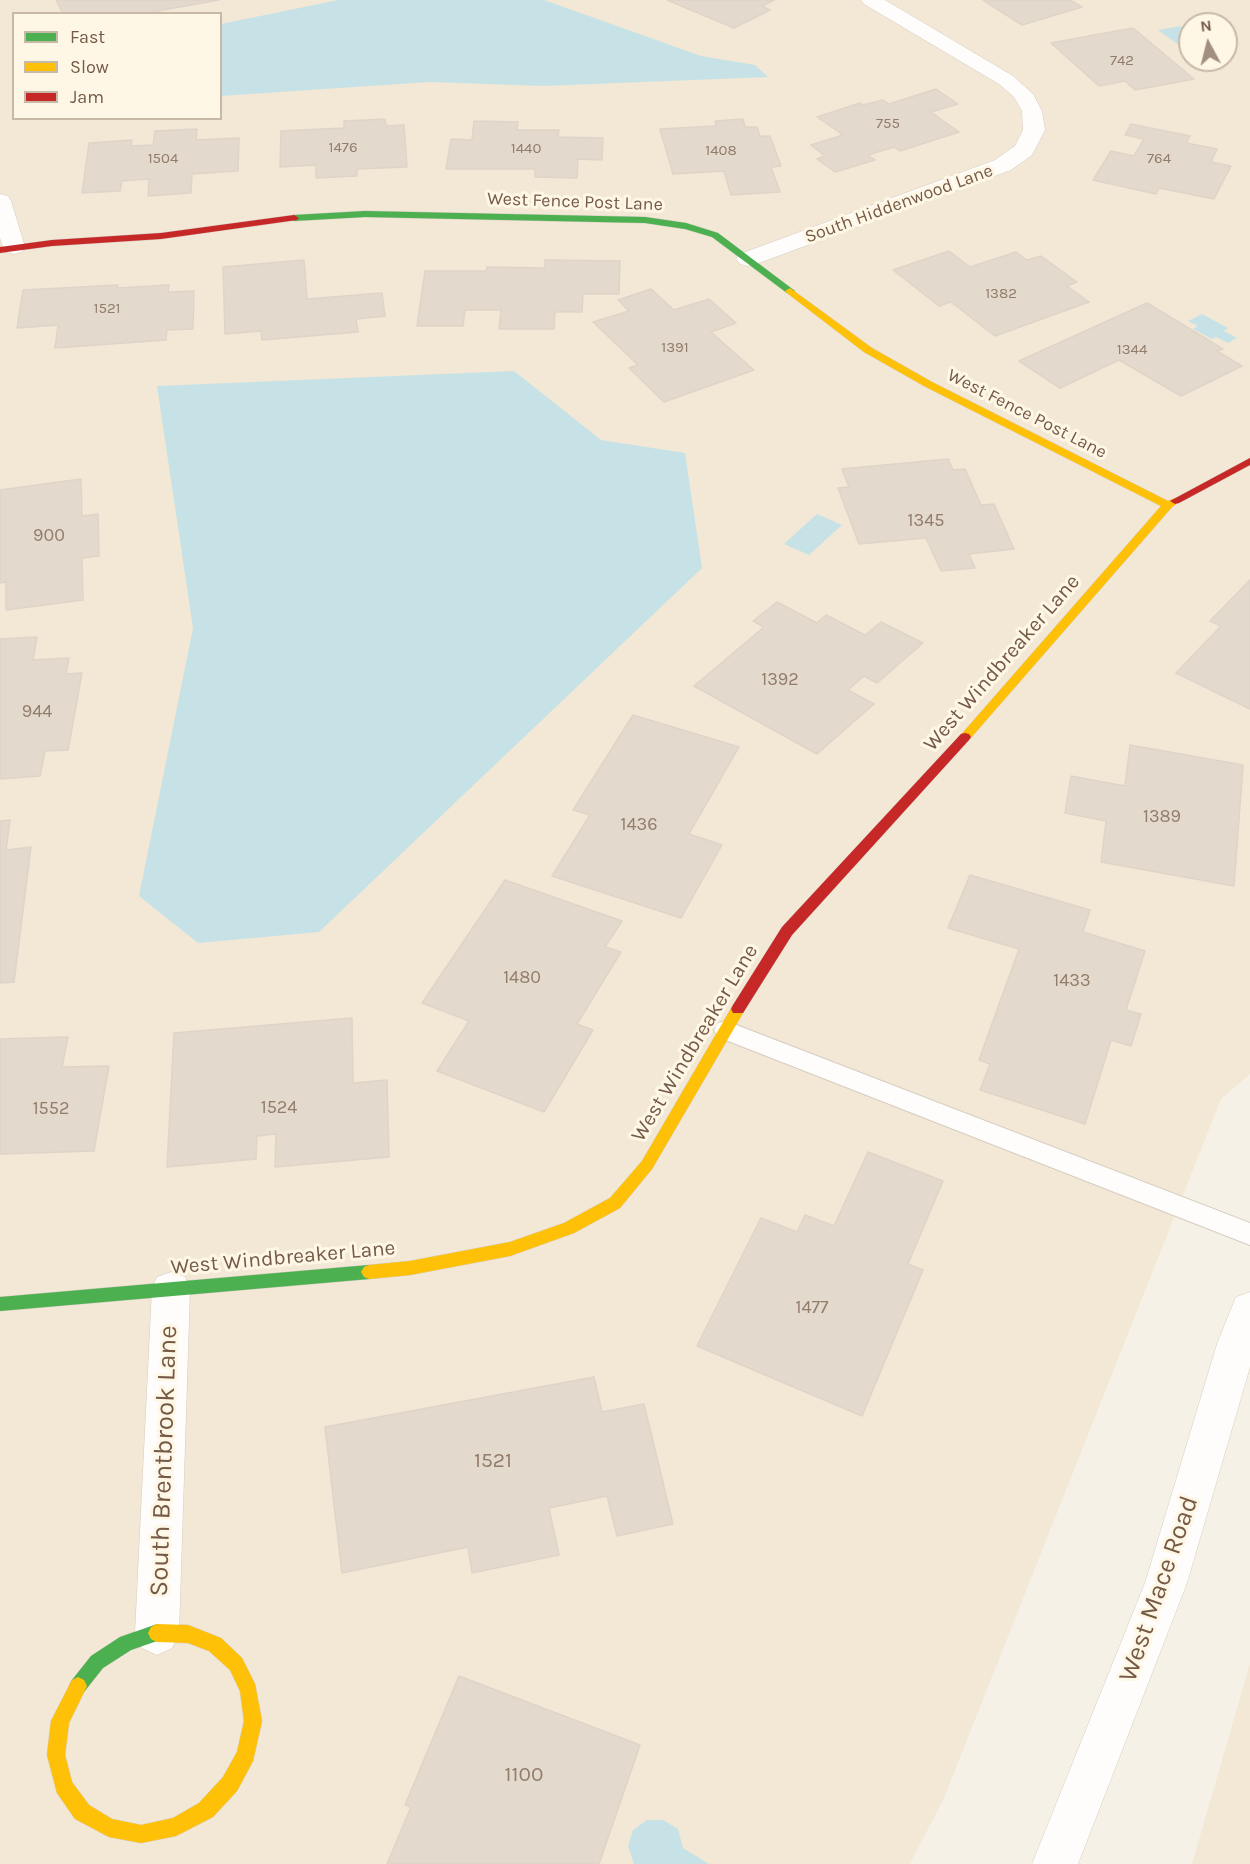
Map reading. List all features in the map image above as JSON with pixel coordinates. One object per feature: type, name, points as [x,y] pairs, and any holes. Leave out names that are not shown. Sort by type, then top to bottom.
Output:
[{"type":"street","name":"South Hiddenwood Lane","points":[[748,259],[1004,165],[1024,150],[1034,130],[1032,111],[1023,94],[1006,80],[871,0]]},
{"type":"street","points":[[0,201],[7,248]]},
{"type":"street","name":"West Fence Post Lane","points":[[7,248],[161,236],[300,217],[365,214],[645,220],[686,226],[715,235],[868,350],[928,384],[1168,505]]},
{"type":"street","name":"West Windbreaker Lane","points":[[0,1304],[410,1268],[510,1249],[569,1228],[615,1203],[647,1165],[787,931],[987,713],[1168,505],[1250,461]]},
{"type":"street","name":"South Brentbrook Lane","points":[[157,1633],[171,1289]]},
{"type":"street","name":"West Mace Road","points":[[1055,1864],[1166,1583],[1237,1344],[1250,1309]]},
{"type":"street","points":[[157,1633],[188,1634],[215,1644],[236,1664],[249,1690],[253,1721],[246,1754],[236,1774],[206,1810],[176,1827],[141,1834],[109,1828],[82,1812],[64,1786],[56,1755],[60,1721],[75,1689],[98,1662],[126,1642],[157,1633]]},
{"type":"lane","points":[[726,1030],[1250,1234]]},
{"type":"shaded area","points":[[0,0],[1250,0],[1250,1074],[1221,1099],[944,1798],[910,1864],[0,1864]]},
{"type":"shaded area","points":[[1250,1663],[1250,1864],[1192,1864]]},
{"type":"water","points":[[338,0],[544,0],[701,56],[755,65],[768,77],[544,86],[429,82],[222,96],[222,24]]},
{"type":"water","points":[[1178,26],[1178,44],[1158,30]]},
{"type":"water","points":[[1202,314],[1228,328],[1224,331],[1237,338],[1228,343],[1216,337],[1212,339],[1193,329],[1198,326],[1188,321]]},
{"type":"water","points":[[514,371],[601,440],[685,453],[702,568],[319,932],[198,943],[139,896],[193,628],[157,386]]},
{"type":"water","points":[[817,514],[842,525],[809,555],[784,544]]},
{"type":"water","points":[[647,1820],[663,1820],[678,1829],[683,1848],[709,1864],[634,1864],[628,1846],[633,1830]]},
{"type":"building","points":[[56,0],[219,0],[152,12],[62,12]]},
{"type":"building","points":[[667,0],[774,0],[762,6],[770,10],[734,28]]},
{"type":"building","points":[[983,0],[1070,0],[1082,7],[1022,25]]},
{"type":"building","points":[[1133,28],[1178,66],[1178,72],[1186,72],[1194,79],[1135,90],[1125,81],[1099,86],[1051,43]]},
{"type":"building","points":[[936,89],[958,104],[931,112],[959,132],[900,151],[894,147],[868,155],[875,160],[835,172],[817,159],[825,156],[811,145],[843,135],[817,117],[860,103],[863,105],[883,100],[889,104]]},
{"type":"building","points":[[385,119],[386,126],[404,125],[407,167],[357,169],[357,176],[316,178],[316,165],[280,167],[281,131],[344,128],[344,121]]},
{"type":"building","points":[[743,119],[745,127],[757,127],[760,136],[770,136],[781,166],[771,167],[780,192],[731,195],[724,171],[673,174],[660,129],[716,126],[715,121]]},
{"type":"building","points":[[474,121],[518,122],[517,130],[559,130],[558,137],[603,138],[602,160],[578,159],[577,178],[535,177],[535,169],[446,169],[451,139],[472,140]]},
{"type":"building","points":[[1131,124],[1190,136],[1186,143],[1217,149],[1211,162],[1231,166],[1214,199],[1159,188],[1156,194],[1093,180],[1111,151],[1134,156],[1144,139],[1125,135]]},
{"type":"building","points":[[197,129],[196,140],[239,138],[238,171],[192,174],[191,193],[148,196],[149,179],[122,181],[120,191],[82,193],[89,143],[132,140],[131,146],[153,145],[155,131]]},
{"type":"building","points":[[949,251],[970,267],[1016,252],[1027,260],[1041,256],[1077,282],[1067,286],[1089,302],[995,336],[951,302],[939,306],[893,270]]},
{"type":"building","points":[[304,260],[307,299],[382,293],[385,316],[356,319],[358,332],[262,340],[261,331],[225,334],[223,267]]},
{"type":"building","points":[[545,260],[620,261],[619,294],[583,294],[582,312],[555,312],[554,329],[499,329],[501,310],[465,310],[463,326],[417,326],[425,271],[486,271],[487,267],[545,268]]},
{"type":"building","points":[[118,285],[117,288],[169,285],[168,292],[194,291],[193,329],[167,330],[166,340],[55,348],[58,325],[17,328],[23,290]]},
{"type":"building","points":[[651,289],[674,310],[709,299],[736,323],[711,332],[754,370],[664,402],[629,368],[638,365],[593,322],[629,311],[618,300]]},
{"type":"building","points":[[1147,303],[1223,349],[1217,351],[1242,366],[1181,396],[1119,360],[1060,388],[1019,361]]},
{"type":"building","points":[[948,459],[953,470],[965,469],[981,505],[994,504],[1014,549],[969,554],[975,568],[941,571],[926,538],[859,544],[838,488],[849,487],[842,469]]},
{"type":"building","points":[[81,479],[82,516],[98,514],[99,556],[82,558],[83,600],[6,610],[6,582],[0,583],[0,490]]},
{"type":"building","points":[[1250,580],[1250,709],[1176,673],[1221,626],[1210,621]]},
{"type":"building","points":[[777,602],[817,623],[826,615],[865,635],[881,622],[923,643],[877,683],[864,676],[848,690],[874,704],[817,754],[694,686],[764,627],[753,621]]},
{"type":"building","points":[[37,637],[33,660],[69,658],[66,674],[82,673],[68,750],[45,751],[40,776],[0,779],[0,639]]},
{"type":"building","points":[[633,715],[739,747],[689,834],[722,845],[681,918],[552,876],[590,815],[573,810]]},
{"type":"building","points":[[1130,745],[1243,765],[1234,886],[1101,862],[1106,821],[1065,813],[1071,776],[1125,786]]},
{"type":"building","points":[[10,820],[6,850],[31,847],[14,982],[0,983],[0,821]]},
{"type":"building","points":[[970,875],[1090,910],[1083,932],[1145,951],[1126,1010],[1141,1014],[1131,1046],[1111,1040],[1085,1124],[980,1090],[990,1064],[979,1060],[1019,949],[948,928]]},
{"type":"building","points":[[505,880],[622,921],[605,947],[621,952],[577,1024],[593,1030],[544,1112],[437,1071],[469,1021],[422,1003]]},
{"type":"building","points":[[352,1018],[353,1083],[387,1080],[389,1157],[275,1167],[276,1134],[257,1136],[256,1159],[167,1167],[174,1033]]},
{"type":"building","points":[[68,1037],[62,1067],[109,1066],[94,1151],[0,1154],[0,1039]]},
{"type":"building","points":[[868,1152],[943,1181],[908,1264],[923,1270],[862,1416],[697,1346],[761,1218],[797,1232],[805,1215],[834,1226]]},
{"type":"building","points":[[594,1377],[602,1412],[644,1404],[673,1524],[617,1536],[607,1496],[549,1508],[559,1555],[472,1573],[468,1547],[342,1573],[325,1427]]},
{"type":"building","points":[[459,1676],[640,1745],[599,1864],[387,1864],[411,1807],[405,1805]]},
{"type":"traffic: fast","points":[[294,218],[365,214],[645,220],[686,226],[715,235],[790,291]]},
{"type":"traffic: fast","points":[[0,1304],[369,1272]]},
{"type":"traffic: fast","points":[[78,1686],[97,1662],[126,1643],[157,1633]]},
{"type":"traffic: slow","points":[[790,291],[868,350],[928,384],[1168,505]]},
{"type":"traffic: slow","points":[[965,737],[1168,505],[1175,501]]},
{"type":"traffic: slow","points":[[369,1272],[410,1268],[510,1249],[569,1228],[615,1203],[647,1165],[738,1009]]},
{"type":"traffic: slow","points":[[78,1686],[60,1721],[56,1755],[64,1786],[82,1812],[109,1828],[141,1834],[176,1827],[206,1810],[230,1784],[246,1754],[253,1721],[249,1690],[236,1664],[215,1644],[188,1634],[157,1633]]},
{"type":"traffic: jam","points":[[0,250],[52,243],[161,236],[294,218]]},
{"type":"traffic: jam","points":[[1175,501],[1250,461]]},
{"type":"traffic: jam","points":[[738,1009],[787,931],[965,737]]}]
